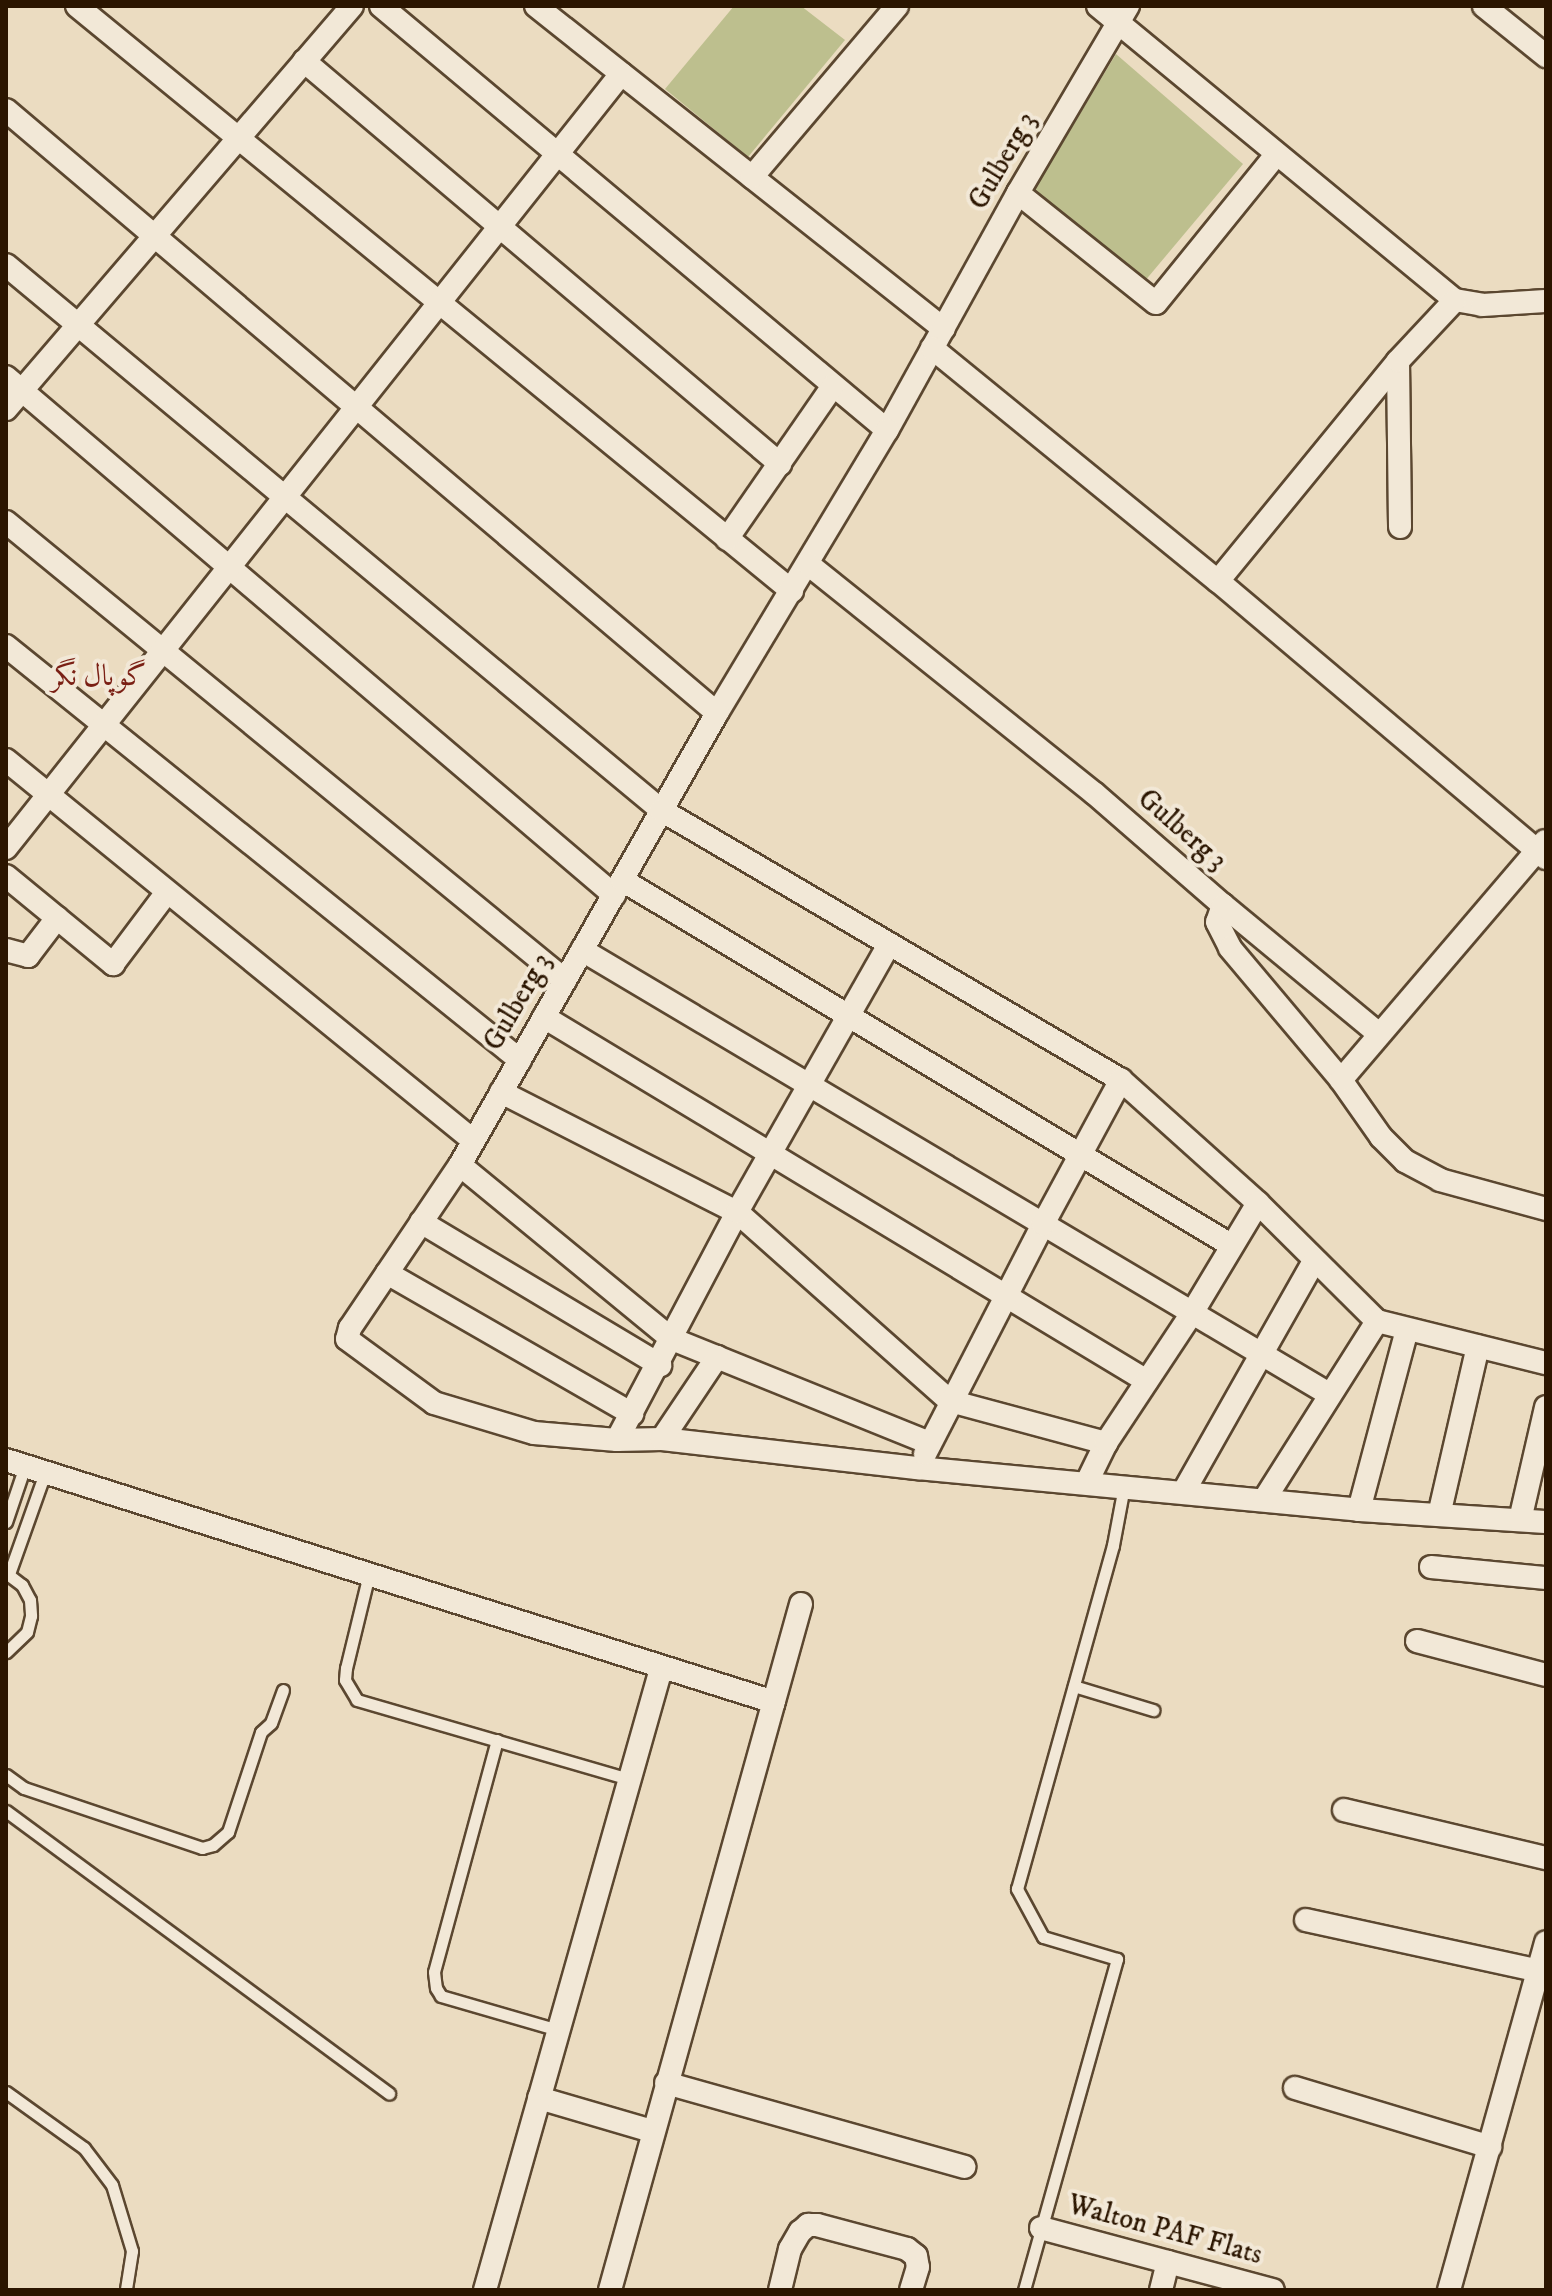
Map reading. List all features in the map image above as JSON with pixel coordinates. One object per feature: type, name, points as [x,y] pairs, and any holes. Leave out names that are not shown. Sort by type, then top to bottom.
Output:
[{"type":"street","points":[[77,6],[792,591]]},
{"type":"street","points":[[6,409],[14,384],[79,324],[352,6]]},
{"type":"street","points":[[381,6],[887,430]]},
{"type":"street","points":[[536,6],[752,177],[1218,581],[1543,849],[1341,1080]]},
{"type":"street","points":[[752,177],[897,6]]},
{"type":"street","points":[[1098,6],[1123,14],[1276,155],[1455,300],[1482,305],[1546,301]]},
{"type":"street","points":[[1484,6],[1546,56]]},
{"type":"street","name":"Gulberg 3","points":[[617,1440],[534,1433],[434,1403],[347,1339],[350,1328],[460,1165],[717,713],[887,430],[1018,193],[1123,14]]},
{"type":"street","points":[[304,61],[780,464]]},
{"type":"street","points":[[6,848],[621,74]]},
{"type":"street","points":[[6,110],[156,234],[717,713]]},
{"type":"street","points":[[1018,193],[1156,303],[1276,155]]},
{"type":"street","points":[[6,265],[661,810],[1121,1080],[1258,1203],[1377,1321],[1546,1363]]},
{"type":"street","points":[[1218,581],[1398,361],[1455,300]]},
{"type":"street","points":[[1398,361],[1400,527]]},
{"type":"street","points":[[14,384],[229,567],[618,887],[848,1015],[1231,1245]]},
{"type":"street","points":[[727,539],[833,386]]},
{"type":"street","points":[[6,522],[565,980]]},
{"type":"street","name":"Gulberg 3","points":[[808,564],[1094,793],[1223,905],[1217,922],[1230,948],[1341,1080],[1381,1137],[1405,1161],[1440,1180],[1546,1209]]},
{"type":"street","points":[[6,646],[520,1060]]},
{"type":"street","points":[[6,760],[474,1141]]},
{"type":"street","points":[[6,876],[113,964],[167,892]]},
{"type":"street","points":[[1223,905],[1379,1034]]},
{"type":"street","points":[[6,950],[28,956],[57,918]]},
{"type":"street","points":[[617,1440],[660,1365],[737,1212],[889,944]]},
{"type":"street","points":[[582,950],[1329,1394]]},
{"type":"street","points":[[544,1017],[1147,1381]]},
{"type":"street","points":[[918,1468],[1004,1297],[1121,1080]]},
{"type":"street","points":[[501,1092],[737,1212],[950,1401],[1106,1443]]},
{"type":"street","points":[[460,1165],[672,1339],[930,1443]]},
{"type":"street","points":[[1087,1482],[1106,1443],[1192,1313],[1258,1203]]},
{"type":"street","points":[[421,1222],[660,1365]]},
{"type":"street","points":[[1184,1491],[1314,1261]]},
{"type":"street","points":[[387,1273],[632,1414]]},
{"type":"street","points":[[1264,1500],[1377,1321]]},
{"type":"street","points":[[1359,1510],[1407,1329]]},
{"type":"street","points":[[1439,1515],[1478,1346]]},
{"type":"street","points":[[662,1439],[717,1357]]},
{"type":"street","points":[[1520,1520],[1546,1407]]},
{"type":"street","points":[[617,1440],[662,1439],[918,1468],[1124,1485],[1359,1510],[1546,1522]]},
{"type":"street","points":[[25,1466],[661,1669],[774,1702]]},
{"type":"street","points":[[1431,1567],[1546,1578]]},
{"type":"street","points":[[610,2290],[801,1604]]},
{"type":"street","points":[[1417,1641],[1546,1675]]},
{"type":"street","points":[[485,2290],[661,1669]]},
{"type":"street","points":[[1344,1810],[1546,1858]]},
{"type":"street","points":[[1306,1920],[1539,1971]]},
{"type":"street","points":[[1449,2290],[1546,1942]]},
{"type":"street","points":[[666,2083],[964,2167]]},
{"type":"street","points":[[1295,2088],[1490,2147]]},
{"type":"street","points":[[539,2098],[652,2131]]},
{"type":"street","points":[[780,2290],[790,2249],[800,2232],[808,2225],[817,2225],[907,2249],[916,2256],[918,2267],[911,2290]]},
{"type":"street","name":"Walton PAF Flats","points":[[1041,2228],[1273,2290]]},
{"type":"street","points":[[1161,2290],[1168,2262]]},
{"type":"lane","points":[[6,1522],[25,1466]]},
{"type":"lane","points":[[6,1652],[27,1632],[31,1616],[26,1592],[8,1574],[25,1466]]},
{"type":"lane","points":[[1024,2290],[1117,1959],[1043,1937],[1017,1889],[1113,1545],[1124,1485]]},
{"type":"lane","points":[[369,1574],[346,1668],[345,1680],[357,1700],[629,1779]]},
{"type":"lane","points":[[1074,1686],[1153,1710]]},
{"type":"lane","points":[[6,1775],[38,1793],[193,1845],[213,1845],[228,1832],[261,1732],[271,1723],[283,1690]]},
{"type":"lane","points":[[497,1740],[434,1972],[436,1988],[441,1996],[558,2030]]},
{"type":"lane","points":[[6,1811],[389,2093]]},
{"type":"lane","points":[[6,2092],[84,2148],[112,2185],[132,2251],[126,2290]]},
{"type":"green space","points":[[734,6],[801,6],[845,40],[748,157],[665,89]]},
{"type":"green space","points":[[1116,54],[1243,164],[1144,282],[1031,195]]},
{"type":"district","name":"گوپال نگر","points":[[99,677]]}]
